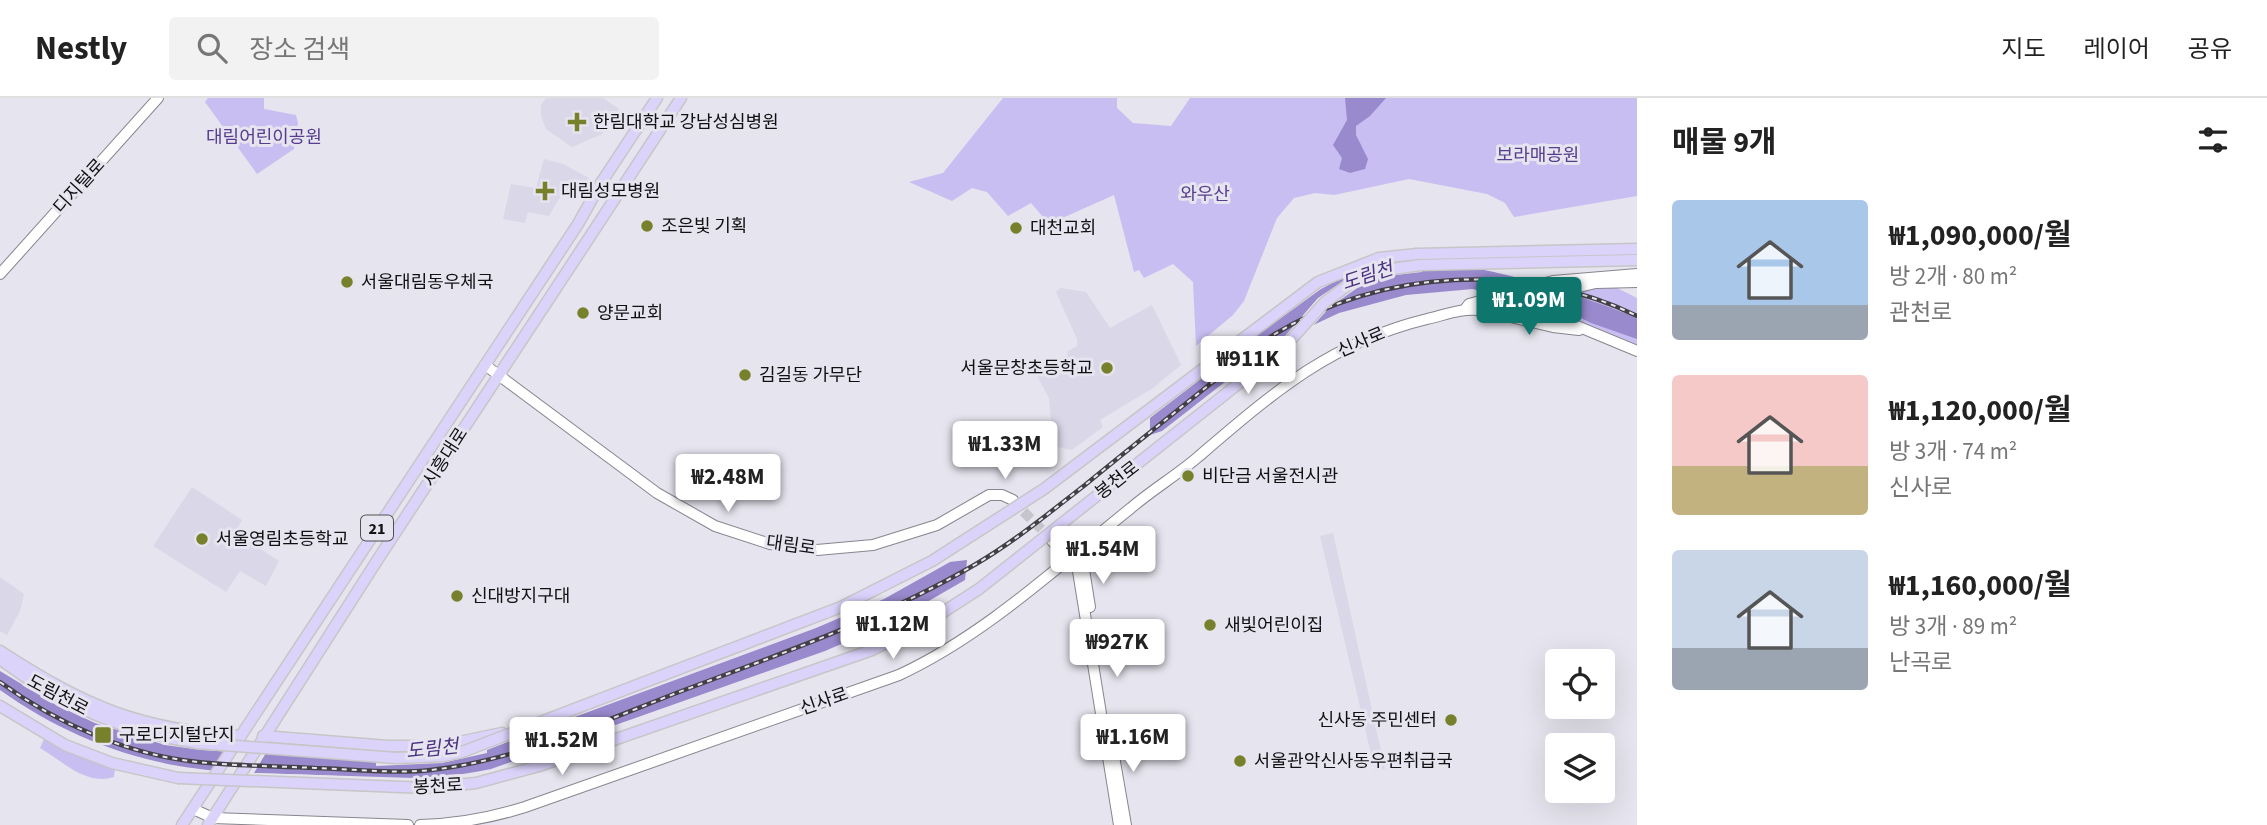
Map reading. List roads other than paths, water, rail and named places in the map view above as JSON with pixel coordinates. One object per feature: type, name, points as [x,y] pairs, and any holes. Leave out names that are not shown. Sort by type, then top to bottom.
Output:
[{"type":"main road","name":"디지털로","points":[[0,274],[158,98]]},
{"type":"main road","name":"시흥대로","points":[[182,825],[241,741],[657,98]]},
{"type":"main road","name":"시흥대로","points":[[210,822],[681,98]]},
{"type":"main road","name":"봉천로","points":[[2,707],[65,745],[112,763],[178,778],[426,788],[476,783],[539,766],[872,650],[923,625],[979,589],[1252,373],[1290,341],[1324,303],[1345,287],[1380,271],[1418,260],[1637,249]]},
{"type":"main road","name":"봉천로","points":[[241,741],[420,758],[462,752],[841,607],[932,562],[1044,489],[1288,302],[1318,282],[1379,258],[1637,260]]},
{"type":"main road","name":"신사로","points":[[1467,306],[1484,308],[1637,274]]},
{"type":"main road","name":"신사로","points":[[420,825],[451,824],[514,811],[899,675],[948,649],[1072,556],[1320,361],[1371,336],[1553,281],[1614,278],[1637,282]]},
{"type":"main road","points":[[1557,290],[1555,310],[1560,319],[1637,351]]},
{"type":"main road","points":[[1484,308],[1553,327],[1583,330]]},
{"type":"main road","name":"대림로","points":[[485,365],[657,493],[715,526],[770,544],[817,550],[873,545],[937,525],[989,495],[1002,495],[1013,500]]},
{"type":"main road","points":[[1052,541],[1083,563],[1126,825]]},
{"type":"main road","points":[[1072,556],[1077,565],[1119,825]]},
{"type":"main road","points":[[0,651],[38,676],[104,711],[145,723],[241,741]]},
{"type":"main road","name":"도림천로","points":[[0,659],[26,679],[72,704],[135,730],[202,744],[241,741]]},
{"type":"main road","points":[[261,741],[301,740],[388,746],[440,746],[529,728]]},
{"type":"main road","points":[[193,809],[210,822],[408,825]]},
{"type":"water","points":[[1345,98],[1386,98],[1370,116],[1356,126],[1356,135],[1368,159],[1365,169],[1350,173],[1339,169],[1342,158],[1333,145],[1347,120]]},
{"type":"water","name":"도림천","points":[[1457,265],[1545,286],[1630,315],[1637,319],[1637,339],[1591,323],[1567,311],[1515,302],[1473,289],[1406,295],[1339,313],[1275,343],[1162,431],[1150,435],[1150,418],[1321,289],[1360,270]]},
{"type":"water","name":"도림천","points":[[967,560],[965,580],[894,621],[825,651],[491,769],[447,776],[382,778],[230,772],[179,766],[131,755],[85,738],[41,716],[0,690],[0,671],[56,705],[95,723],[165,745],[201,750],[396,762],[485,750],[816,628],[884,599],[950,562]]},
{"type":"waterway","name":"도림천","points":[[1144,439],[1150,434]]},
{"type":"tunnel","points":[[1013,501],[1052,540]]},
{"type":"railway","points":[[0,682],[45,711],[94,735],[145,752],[198,762],[402,772],[431,770],[495,758],[588,728],[793,649],[867,619],[940,584],[976,564],[1032,526],[1266,340],[1316,312],[1361,296],[1407,285],[1454,280],[1502,280],[1549,286],[1594,298],[1637,316]]},
{"type":"place","name":"한림대학교 강남성심병원","points":[[577,122]]},
{"type":"place","name":"대림성모병원","points":[[545,191]]},
{"type":"place","name":"조은빛 기획","points":[[647,226]]},
{"type":"place","name":"대천교회","points":[[1016,228]]},
{"type":"place","name":"서울대림동우체국","points":[[347,282]]},
{"type":"place","name":"양문교회","points":[[583,313]]},
{"type":"place","name":"서울문창초등학교","points":[[1107,368]]},
{"type":"place","name":"김길동 가무단","points":[[745,375]]},
{"type":"place","name":"비단금 서울전시관","points":[[1188,476]]},
{"type":"place","name":"서울영림초등학교","points":[[202,539]]},
{"type":"place","name":"신대방지구대","points":[[457,596]]},
{"type":"place","name":"새빛어린이집","points":[[1210,625]]},
{"type":"place","name":"신사동 주민센터","points":[[1451,720]]},
{"type":"place","name":"구로디지털단지","points":[[103,735]]},
{"type":"place","name":"서울관악신사동우편취급국","points":[[1240,761]]},
{"type":"park label","name":"대림어린이공원","points":[[264,137]]},
{"type":"park label","name":"보라매공원","points":[[1538,155]]},
{"type":"park label","name":"와우산","points":[[1205,194]]}]
